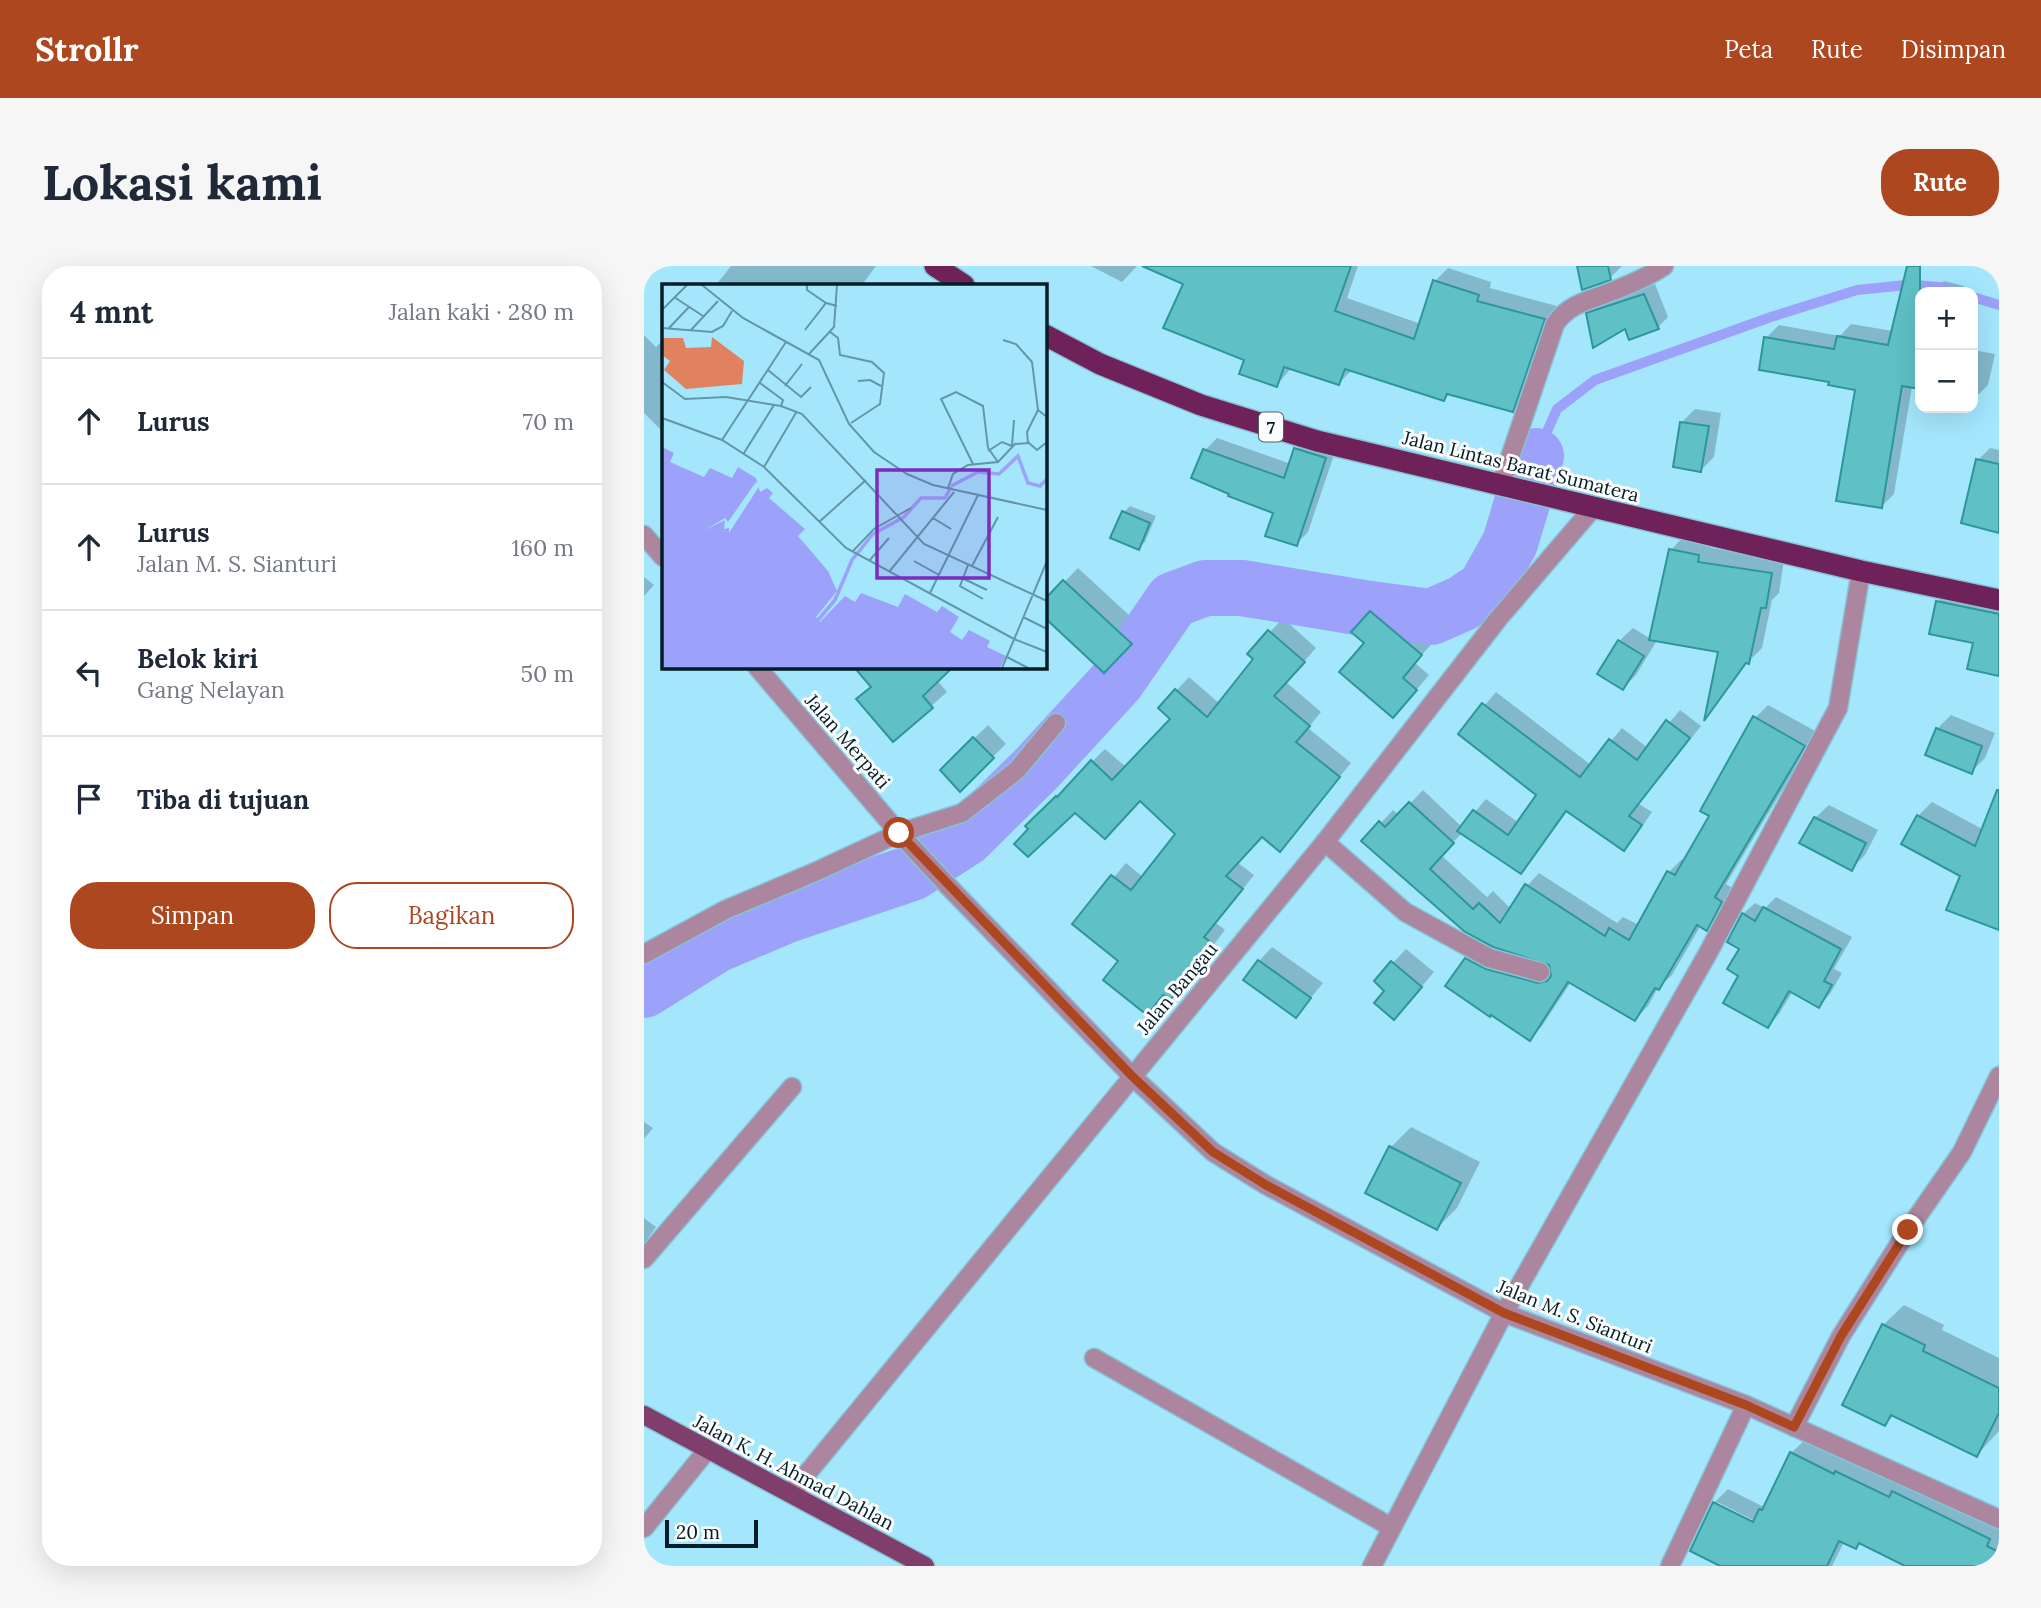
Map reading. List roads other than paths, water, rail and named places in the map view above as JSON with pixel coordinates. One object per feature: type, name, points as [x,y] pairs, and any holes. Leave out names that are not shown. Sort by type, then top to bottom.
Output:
[{"type":"highway","points":[[935,266],[962,284]]},
{"type":"highway","name":"Jalan Lintas Barat Sumatera","points":[[1046,336],[1100,364],[1201,405],[1317,441],[1861,571],[1999,600]]},
{"type":"main road","name":"Jalan K. H. Ahmad Dahlan","points":[[644,1415],[925,1566]]},
{"type":"street","points":[[1505,485],[1555,324],[1562,314],[1572,307],[1650,275],[1664,266]]},
{"type":"street","name":"Jalan Bangau","points":[[791,1493],[1325,842],[1498,619],[1594,507]]},
{"type":"street","points":[[644,534],[662,556]]},
{"type":"street","points":[[1372,1566],[1504,1313],[1708,953],[1838,708],[1861,571]]},
{"type":"street","name":"Jalan Merpati","points":[[758,668],[950,888]]},
{"type":"street","points":[[644,954],[725,910],[962,813],[1017,770],[1056,723]]},
{"type":"street","points":[[1325,842],[1405,912],[1489,958],[1540,972]]},
{"type":"street","name":"Jalan M. S. Sianturi","points":[[950,888],[1132,1076],[1213,1152],[1266,1185],[1504,1313],[1746,1405],[1999,1519]]},
{"type":"street","points":[[1794,1427],[1841,1336],[1908,1230],[1962,1152],[1999,1076]]},
{"type":"street","points":[[644,1259],[792,1087]]},
{"type":"street","points":[[1094,1358],[1391,1527]]},
{"type":"street","points":[[1673,1565],[1746,1405]]},
{"type":"street","points":[[644,1528],[708,1449]]},
{"type":"waterway","points":[[1536,456],[1557,409],[1595,380],[1771,317],[1857,290],[1906,285],[1940,287]]},
{"type":"waterway","points":[[1978,299],[1999,305]]},
{"type":"waterway","points":[[644,990],[716,945],[787,915],[912,873],[966,838],[1038,767],[1117,681],[1173,600],[1205,588],[1242,588],[1431,617],[1463,603],[1485,588],[1510,543],[1536,456]]}]
